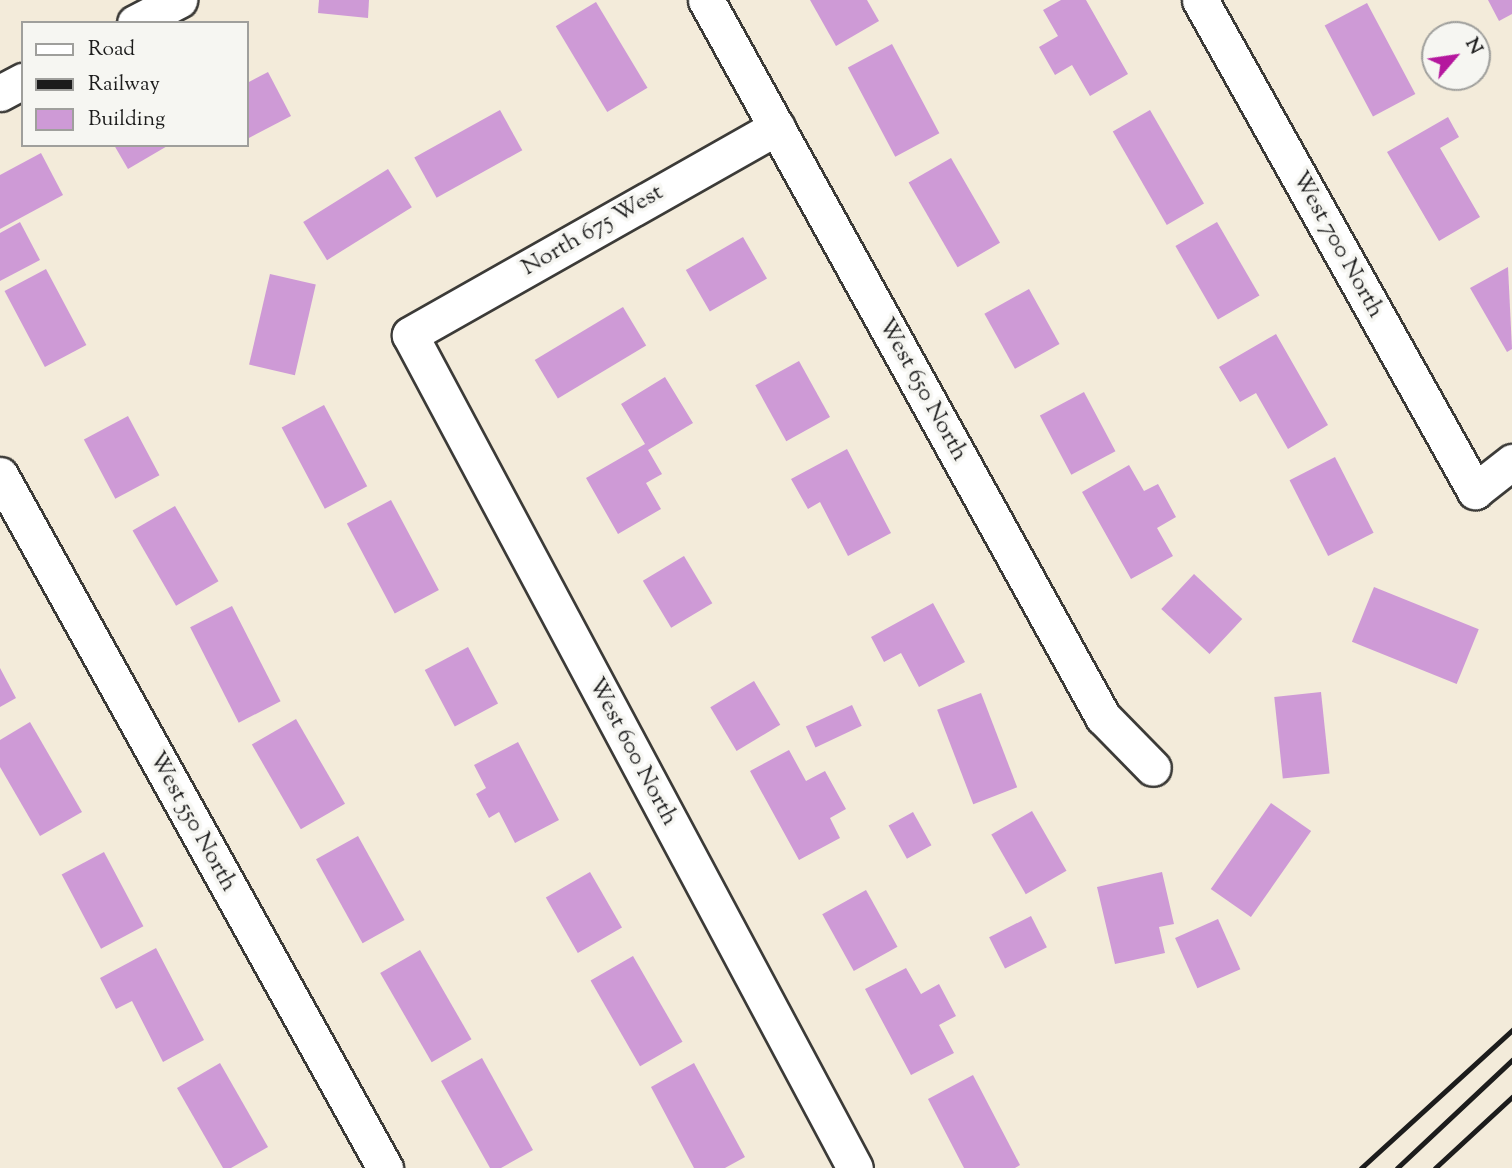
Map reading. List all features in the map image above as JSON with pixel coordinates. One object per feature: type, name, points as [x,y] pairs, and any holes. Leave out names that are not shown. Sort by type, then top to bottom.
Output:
[{"type":"street","points":[[139,21],[178,0]]},
{"type":"street","name":"West 650 North","points":[[706,0],[1103,717],[1153,768]]},
{"type":"street","name":"West 700 North","points":[[1200,0],[1475,491],[1512,462]]},
{"type":"street","points":[[0,93],[21,82]]},
{"type":"street","name":"North 675 West","points":[[410,335],[777,127]]},
{"type":"street","name":"West 600 North","points":[[410,335],[855,1168]]},
{"type":"street","name":"West 550 North","points":[[0,475],[385,1168]]},
{"type":"building","points":[[319,0],[369,0],[368,18],[318,13]]},
{"type":"building","points":[[810,0],[867,0],[879,21],[836,46]]},
{"type":"building","points":[[1061,0],[1086,0],[1128,74],[1090,96],[1072,65],[1055,75],[1039,47],[1058,36],[1043,10]]},
{"type":"building","points":[[1488,0],[1512,0],[1512,14],[1499,21]]},
{"type":"building","points":[[596,2],[648,88],[607,112],[556,26]]},
{"type":"building","points":[[1367,3],[1415,94],[1373,116],[1325,26]]},
{"type":"building","points":[[892,44],[939,133],[895,157],[848,67]]},
{"type":"building","points":[[268,72],[291,116],[248,138],[248,82]]},
{"type":"building","points":[[500,110],[522,150],[437,198],[414,158]]},
{"type":"building","points":[[1150,110],[1204,204],[1167,225],[1113,132]]},
{"type":"building","points":[[1448,117],[1459,137],[1440,148],[1480,217],[1439,241],[1387,152]]},
{"type":"building","points":[[115,147],[166,147],[128,169]]},
{"type":"building","points":[[41,153],[63,195],[0,229],[0,175]]},
{"type":"building","points":[[951,158],[1000,243],[958,267],[909,182]]},
{"type":"building","points":[[388,169],[412,207],[327,260],[303,222]]},
{"type":"building","points":[[20,222],[40,260],[0,281],[0,233]]},
{"type":"building","points":[[1217,222],[1260,296],[1218,320],[1175,246]]},
{"type":"building","points":[[743,237],[767,279],[710,312],[686,270]]},
{"type":"building","points":[[1508,267],[1512,349],[1507,352],[1470,288]]},
{"type":"building","points":[[46,269],[86,345],[45,367],[5,291]]},
{"type":"building","points":[[270,274],[316,285],[295,375],[249,365]]},
{"type":"building","points":[[1029,289],[1060,344],[1015,369],[984,314]]},
{"type":"building","points":[[623,307],[646,346],[558,399],[535,360]]},
{"type":"building","points":[[1276,334],[1328,425],[1288,449],[1256,393],[1240,402],[1219,367]]},
{"type":"building","points":[[799,361],[830,417],[786,441],[755,385]]},
{"type":"building","points":[[665,377],[693,423],[648,450],[662,474],[646,483],[661,509],[618,534],[586,478],[645,444],[621,404]]},
{"type":"building","points":[[1084,392],[1115,451],[1071,475],[1040,415]]},
{"type":"building","points":[[324,405],[367,486],[325,509],[282,428]]},
{"type":"building","points":[[128,416],[159,475],[115,499],[84,439]]},
{"type":"building","points":[[847,449],[891,533],[848,556],[820,502],[808,509],[791,479]]},
{"type":"building","points":[[1335,457],[1374,533],[1328,556],[1290,480]]},
{"type":"building","points":[[1129,465],[1144,491],[1158,484],[1176,517],[1157,528],[1173,556],[1131,579],[1082,492]]},
{"type":"building","points":[[391,500],[439,590],[395,614],[347,523]]},
{"type":"building","points":[[175,506],[218,581],[176,606],[133,530]]},
{"type":"building","points":[[684,556],[712,603],[671,628],[643,581]]},
{"type":"building","points":[[1194,574],[1242,619],[1210,654],[1161,609]]},
{"type":"building","points":[[1374,587],[1479,629],[1457,684],[1352,642]]},
{"type":"building","points":[[933,603],[965,662],[919,687],[901,653],[884,662],[871,637]]},
{"type":"building","points":[[232,606],[281,701],[239,723],[190,627]]},
{"type":"building","points":[[468,647],[498,704],[455,727],[425,670]]},
{"type":"building","points":[[0,668],[16,698],[0,707]]},
{"type":"building","points":[[754,681],[780,725],[737,751],[710,707]]},
{"type":"building","points":[[1321,692],[1330,774],[1283,778],[1274,697]]},
{"type":"building","points":[[981,693],[1017,787],[973,804],[937,710]]},
{"type":"building","points":[[852,705],[862,726],[815,747],[806,727]]},
{"type":"building","points":[[296,719],[345,804],[301,829],[252,744]]},
{"type":"building","points":[[30,722],[82,812],[40,836],[0,767],[0,740]]},
{"type":"building","points":[[518,742],[559,820],[515,843],[499,812],[489,818],[476,794],[486,788],[474,765]]},
{"type":"building","points":[[789,750],[806,781],[825,771],[846,809],[830,818],[840,838],[799,860],[750,771]]},
{"type":"building","points":[[1271,803],[1311,831],[1251,917],[1211,889]]},
{"type":"building","points":[[1032,811],[1066,871],[1026,894],[991,834]]},
{"type":"building","points":[[913,812],[931,845],[907,859],[889,826]]},
{"type":"building","points":[[358,836],[405,920],[363,943],[316,859]]},
{"type":"building","points":[[104,852],[143,926],[101,949],[62,875]]},
{"type":"building","points":[[590,872],[622,927],[578,953],[546,898]]},
{"type":"building","points":[[1162,872],[1174,924],[1159,927],[1165,953],[1115,964],[1097,887]]},
{"type":"building","points":[[866,890],[898,947],[854,971],[822,914]]},
{"type":"building","points":[[1031,916],[1047,947],[1005,969],[989,937]]},
{"type":"building","points":[[1218,919],[1240,969],[1197,988],[1175,938]]},
{"type":"building","points":[[156,948],[204,1040],[163,1062],[132,1001],[116,1009],[100,978]]},
{"type":"building","points":[[420,950],[472,1039],[432,1062],[380,973]]},
{"type":"building","points":[[633,956],[682,1042],[640,1066],[591,980]]},
{"type":"building","points":[[906,968],[921,994],[939,984],[956,1016],[939,1025],[954,1053],[911,1075],[865,989]]},
{"type":"building","points":[[482,1058],[533,1150],[501,1168],[490,1168],[441,1081]]},
{"type":"building","points":[[220,1063],[268,1147],[231,1168],[223,1168],[177,1088]]},
{"type":"building","points":[[694,1063],[745,1157],[725,1168],[694,1168],[651,1087]]},
{"type":"building","points":[[973,1075],[1020,1165],[1015,1168],[964,1168],[928,1099]]},
{"type":"railway","points":[[1361,1168],[1512,1030]]},
{"type":"railway","points":[[1397,1168],[1512,1060]]},
{"type":"railway","points":[[1435,1168],[1512,1097]]}]
